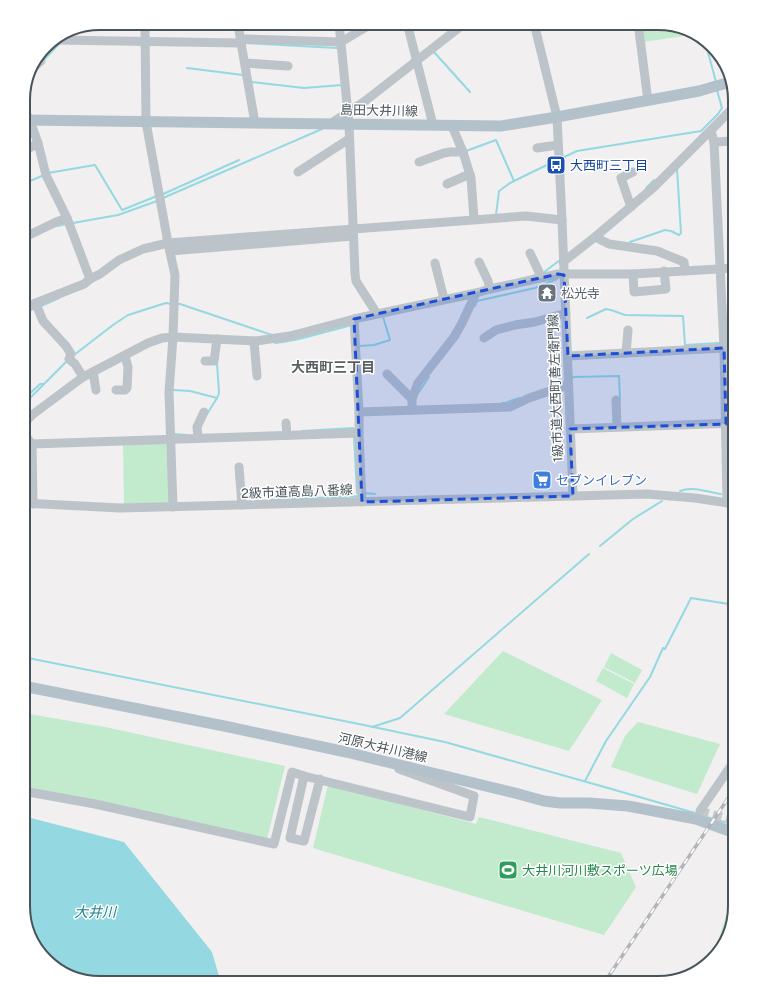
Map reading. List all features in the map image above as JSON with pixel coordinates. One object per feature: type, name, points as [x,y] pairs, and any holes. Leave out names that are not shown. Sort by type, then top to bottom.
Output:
[{"type":"main road","name":"島田大井川線","points":[[30,120],[330,124],[348,118],[452,126],[501,126],[699,91],[726,83]]},
{"type":"main road","name":"河原大井川港線","points":[[30,687],[346,752],[544,801],[628,806],[696,819],[728,830]]},
{"type":"street","points":[[145,30],[146,122],[175,275],[169,392],[173,507]]},
{"type":"street","points":[[239,30],[255,122]]},
{"type":"street","points":[[339,30],[348,118],[355,274],[356,281],[377,314]]},
{"type":"street","points":[[64,40],[241,43],[245,39],[340,42],[360,30]]},
{"type":"street","points":[[409,30],[433,125]]},
{"type":"street","points":[[348,118],[365,101],[456,30]]},
{"type":"street","name":"1級市道大西町善左衛門線","points":[[536,30],[557,117],[573,496]]},
{"type":"street","points":[[639,30],[648,100]]},
{"type":"street","points":[[245,63],[288,66]]},
{"type":"street","points":[[563,262],[631,207],[728,113]]},
{"type":"street","points":[[30,126],[38,143],[46,175],[67,218],[90,279]]},
{"type":"street","points":[[452,126],[463,152],[471,178],[474,219]]},
{"type":"street","points":[[711,131],[714,142],[724,344],[728,390]]},
{"type":"street","points":[[298,172],[349,139]]},
{"type":"street","points":[[714,142],[728,141]]},
{"type":"street","points":[[30,148],[38,143]]},
{"type":"street","points":[[538,148],[558,145]]},
{"type":"street","points":[[419,162],[444,153],[463,152]]},
{"type":"street","points":[[631,207],[621,178],[632,172]]},
{"type":"street","points":[[447,184],[470,174]]},
{"type":"street","points":[[30,306],[84,284],[119,260],[143,249],[353,232],[474,219],[526,216],[562,220]]},
{"type":"street","points":[[30,235],[67,218]]},
{"type":"street","points":[[595,237],[609,244],[657,251],[684,262],[685,271]]},
{"type":"street","points":[[530,253],[539,272],[539,278]]},
{"type":"street","points":[[479,262],[490,289]]},
{"type":"street","points":[[435,263],[444,299]]},
{"type":"street","points":[[30,417],[83,377],[148,343],[162,338],[173,337],[254,341],[290,336],[354,319],[558,274],[633,274],[728,268]]},
{"type":"street","points":[[633,274],[634,292],[666,289],[664,271]]},
{"type":"street","points":[[412,410],[412,399],[418,383],[457,332],[476,293]]},
{"type":"street","points":[[36,304],[43,321],[66,346],[71,354],[69,359],[75,364],[83,377]]},
{"type":"street","points":[[484,338],[496,330],[535,322],[566,313]]},
{"type":"street","points":[[354,319],[362,502]]},
{"type":"street","points":[[626,353],[628,330]]},
{"type":"street","points":[[205,361],[214,361],[217,339]]},
{"type":"street","points":[[254,341],[257,376]]},
{"type":"street","points":[[568,356],[626,353],[724,344],[728,342]]},
{"type":"street","points":[[116,390],[125,390],[127,388],[128,367],[125,356]]},
{"type":"street","points":[[93,372],[96,390]]},
{"type":"street","points":[[387,374],[412,399]]},
{"type":"street","points":[[359,412],[510,407],[529,398],[568,385]]},
{"type":"street","points":[[616,400],[617,427]]},
{"type":"street","points":[[198,438],[197,426],[204,412]]},
{"type":"street","points":[[286,423],[287,435]]},
{"type":"street","points":[[570,429],[728,424]]},
{"type":"street","points":[[32,444],[170,438],[359,433]]},
{"type":"street","points":[[30,442],[32,444],[33,504]]},
{"type":"street","points":[[239,467],[242,505]]},
{"type":"street","points":[[573,496],[647,494],[728,503]]},
{"type":"street","name":"2級市道高島八番線","points":[[30,504],[120,508],[573,496]]},
{"type":"street","points":[[30,792],[95,804],[274,844],[292,772],[470,817],[474,796],[396,768],[395,764]]},
{"type":"street","points":[[700,811],[728,770]]},
{"type":"street","points":[[304,776],[290,838],[304,841],[320,779]]},
{"type":"highlighted area","points":[[558,274],[564,275],[568,356],[724,348],[726,424],[570,429],[573,496],[362,502],[354,319]]},
{"type":"green space","points":[[641,30],[672,31],[685,36],[643,42]]},
{"type":"green space","points":[[166,442],[169,503],[124,504],[123,445]]},
{"type":"green space","points":[[503,651],[602,700],[569,751],[444,714]]},
{"type":"green space","points":[[611,653],[642,670],[635,683],[604,667]]},
{"type":"green space","points":[[603,668],[634,684],[627,698],[596,681]]},
{"type":"green space","points":[[30,714],[105,727],[285,766],[267,839],[30,789]]},
{"type":"green space","points":[[638,722],[720,744],[697,794],[611,767],[625,736]]},
{"type":"green space","name":"大井川河川敷スポーツ広場","points":[[328,785],[476,824],[479,817],[621,853],[636,887],[604,935],[313,848]]},
{"type":"green space","points":[[727,912],[726,924],[718,942]]},
{"type":"water","name":"大井川","points":[[30,818],[124,842],[212,952],[219,976],[100,976],[82,974],[69,969],[54,959],[47,952],[37,937],[31,915]]},
{"type":"waterway","points":[[245,43],[337,48]]},
{"type":"waterway","points":[[43,61],[59,44]]},
{"type":"waterway","points":[[708,51],[716,82]]},
{"type":"waterway","points":[[434,52],[470,92]]},
{"type":"waterway","points":[[187,68],[243,75]]},
{"type":"waterway","points":[[252,82],[304,88],[342,85]]},
{"type":"waterway","points":[[562,158],[577,151],[701,131],[722,108],[717,90]]},
{"type":"waterway","points":[[163,198],[322,129]]},
{"type":"waterway","points":[[466,151],[496,140],[514,181]]},
{"type":"waterway","points":[[161,195],[239,160]]},
{"type":"waterway","points":[[496,215],[499,191],[510,183],[557,160]]},
{"type":"waterway","points":[[48,173],[95,165],[122,210],[157,196]]},
{"type":"waterway","points":[[630,242],[665,230],[679,235],[681,233],[677,169]]},
{"type":"waterway","points":[[30,181],[44,175]]},
{"type":"waterway","points":[[646,188],[654,180]]},
{"type":"waterway","points":[[73,223],[118,215],[157,201]]},
{"type":"waterway","points":[[57,226],[66,224]]},
{"type":"waterway","points":[[543,273],[560,260]]},
{"type":"waterway","points":[[477,301],[535,288],[557,279]]},
{"type":"waterway","points":[[39,307],[59,298]]},
{"type":"waterway","points":[[475,306],[477,301]]},
{"type":"waterway","points":[[74,355],[128,315],[166,303],[171,304]]},
{"type":"waterway","points":[[177,304],[272,335]]},
{"type":"waterway","points":[[30,310],[35,308]]},
{"type":"waterway","points":[[587,318],[606,309],[625,315],[683,316],[685,345],[720,343]]},
{"type":"waterway","points":[[359,346],[374,345],[390,340],[383,317],[385,316]]},
{"type":"waterway","points":[[275,343],[299,339],[352,325]]},
{"type":"waterway","points":[[30,398],[68,360]]},
{"type":"waterway","points":[[217,363],[219,393],[217,398]]},
{"type":"waterway","points":[[572,378],[619,376],[620,400]]},
{"type":"waterway","points":[[419,392],[429,377]]},
{"type":"waterway","points":[[555,385],[566,381]]},
{"type":"waterway","points":[[30,393],[40,384],[44,384]]},
{"type":"waterway","points":[[173,390],[190,391],[217,398],[207,414]]},
{"type":"waterway","points":[[502,403],[519,398]]},
{"type":"waterway","points":[[302,431],[353,428],[354,430]]},
{"type":"waterway","points":[[174,434],[187,435]]},
{"type":"waterway","points":[[354,436],[358,493]]},
{"type":"waterway","points":[[680,491],[695,489],[721,494]]},
{"type":"waterway","points":[[364,493],[375,494]]},
{"type":"waterway","points":[[270,500],[359,495]]},
{"type":"waterway","points":[[600,546],[633,519],[662,501]]},
{"type":"waterway","points":[[372,727],[400,718],[589,554]]},
{"type":"waterway","points":[[585,781],[606,741],[650,677],[663,648],[665,649],[691,598],[728,604]]},
{"type":"waterway","points":[[30,658],[445,742],[695,813]]},
{"type":"waterway","points":[[703,816],[728,823]]},
{"type":"tunnel","points":[[700,811],[728,819]]},
{"type":"railway","points":[[609,976],[728,798]]},
{"type":"place","name":"大西町三丁目","points":[[556,165]]},
{"type":"place","name":"松光寺","points":[[547,293]]},
{"type":"place","name":"セブンイレブン","points":[[542,480]]},
{"type":"place","name":"大井川河川敷スポーツ広場","points":[[508,870]]},
{"type":"district","name":"大西町三丁目","points":[[333,367]]}]
